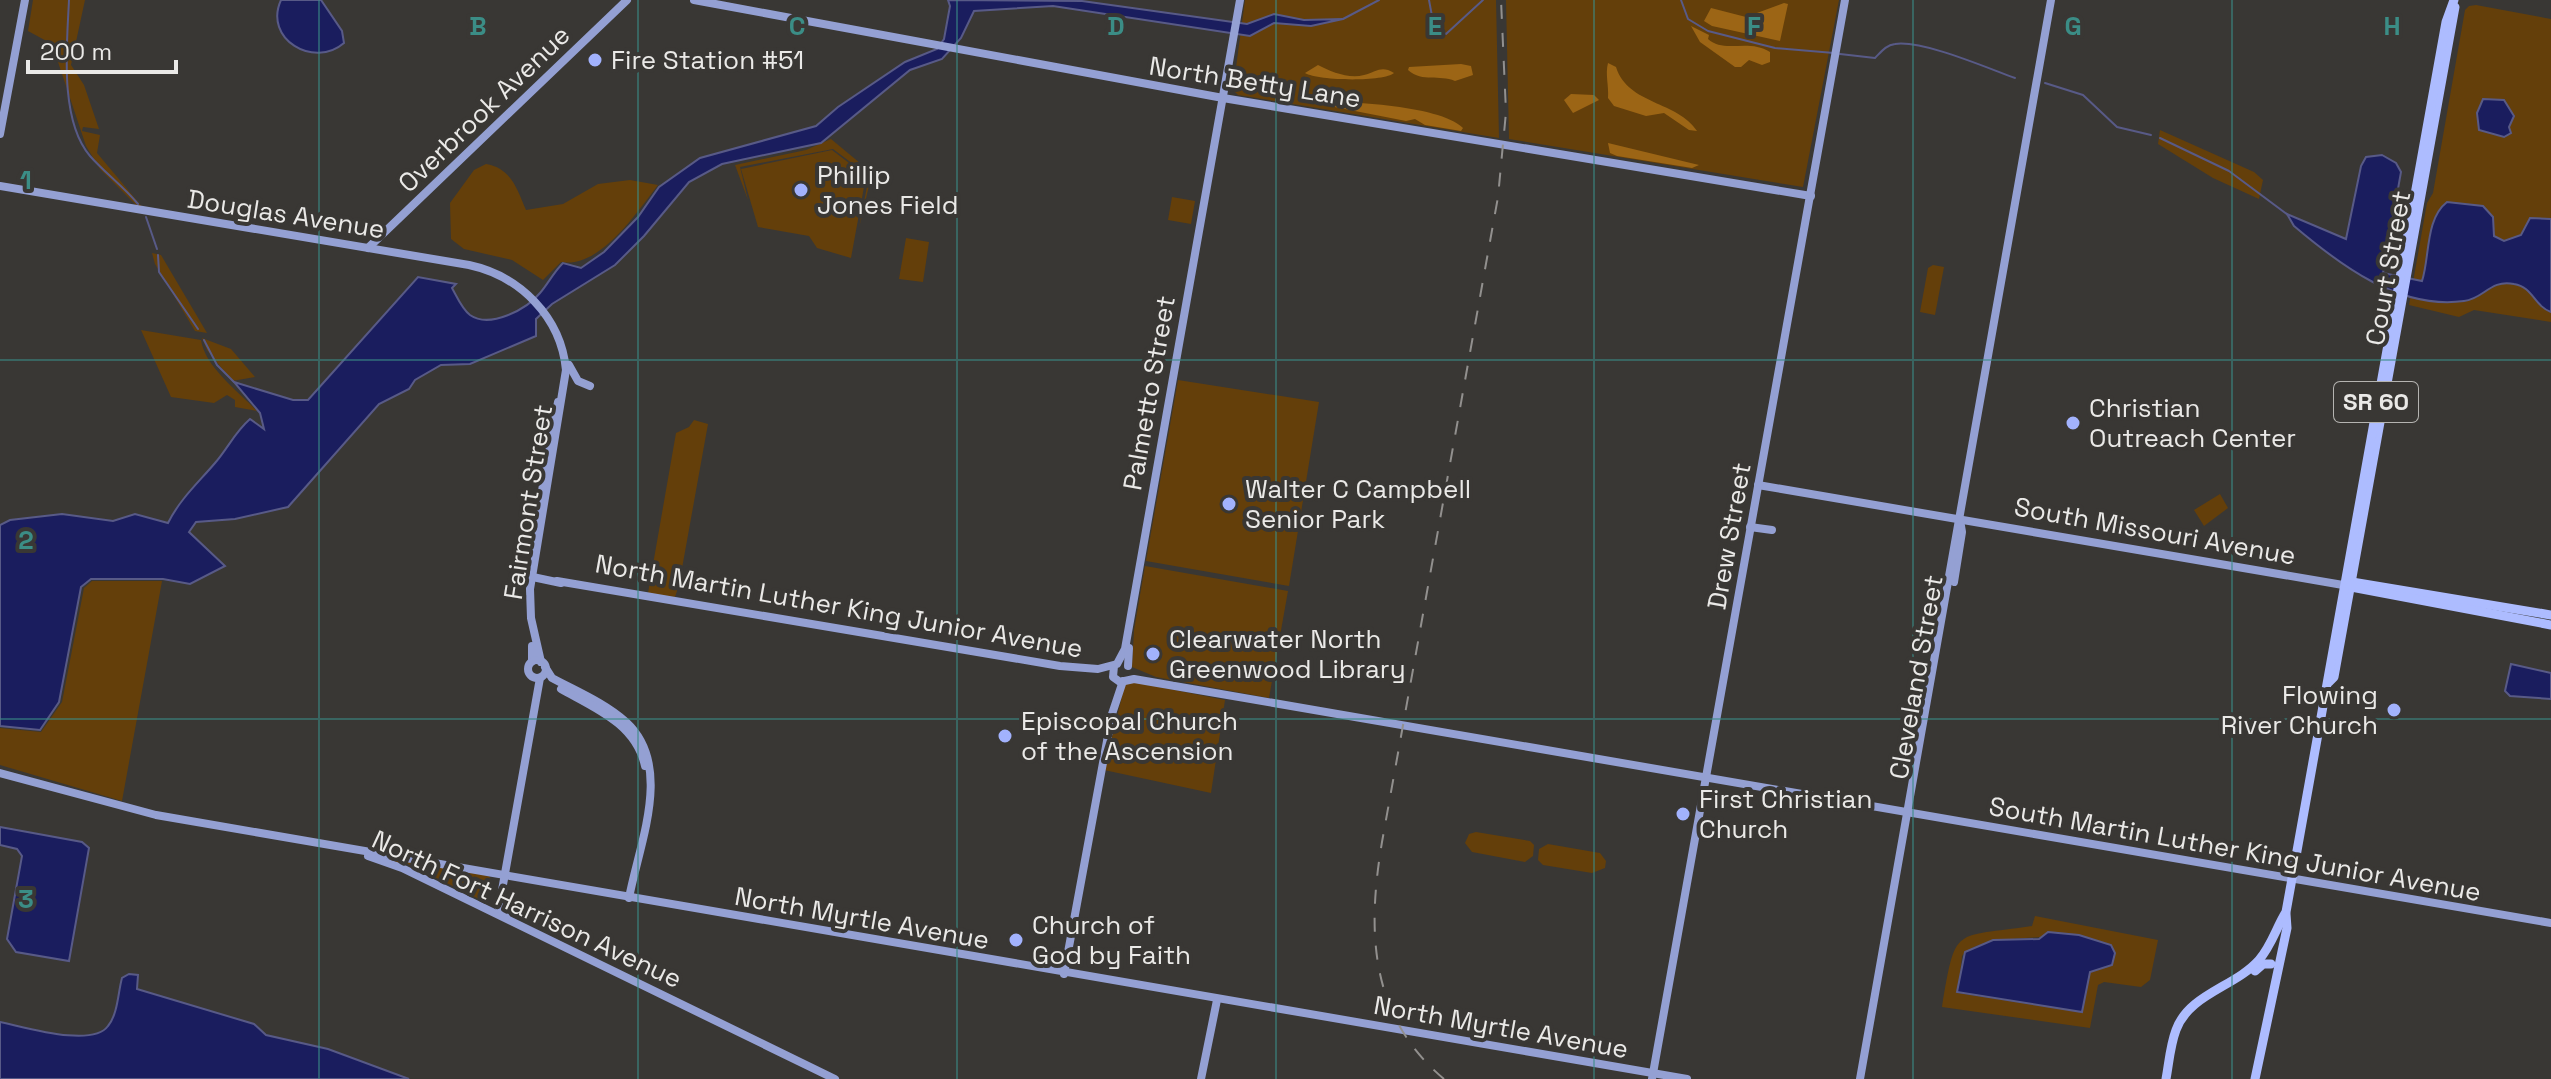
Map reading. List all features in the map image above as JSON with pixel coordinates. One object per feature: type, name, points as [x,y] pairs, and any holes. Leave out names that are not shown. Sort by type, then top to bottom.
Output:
[{"type":"main road","name":"Court Street","points":[[2329,682],[2334,677],[2347,611],[2446,22],[2455,0]]},
{"type":"main road","name":"Court Street","points":[[2166,1079],[2175,1031],[2183,1016],[2198,1001],[2237,979],[2264,954],[2286,912],[2329,682],[2326,675],[2367,506],[2377,395],[2400,298]]},
{"type":"main road","points":[[2347,611],[2358,598],[2379,590],[2362,576],[2357,557]]},
{"type":"main road","name":"South Missouri Avenue","points":[[2349,585],[2551,615]]},
{"type":"main road","name":"South Missouri Avenue","points":[[2379,590],[2551,625]]},
{"type":"main road","points":[[2255,1079],[2287,928],[2286,912]]},
{"type":"main road","points":[[2264,954],[2271,964],[2269,1004]]},
{"type":"main road","points":[[2237,979],[2263,964],[2271,964]]},
{"type":"street","points":[[0,134],[25,0]]},
{"type":"street","name":"Overbrook Avenue","points":[[368,248],[627,0]]},
{"type":"street","name":"North Betty Lane","points":[[694,0],[1223,98],[1811,196]]},
{"type":"street","name":"Palmetto Street","points":[[1119,679],[1128,668],[1133,617],[1240,0]]},
{"type":"street","name":"Drew Street","points":[[1652,1076],[1845,0]]},
{"type":"street","name":"Cleveland Street","points":[[1863,1079],[2051,0]]},
{"type":"street","name":"Palmetto Street","points":[[1119,679],[1116,665],[1125,649],[1218,127]]},
{"type":"street","name":"Douglas Avenue","points":[[0,186],[479,267],[501,275],[527,294],[548,319],[565,353],[562,398]]},
{"type":"street","name":"Douglas Avenue","points":[[548,319],[561,369],[562,398]]},
{"type":"street","points":[[565,353],[575,378],[590,386]]},
{"type":"street","name":"Fairmont Street","points":[[537,678],[527,670],[540,663],[529,609],[529,576],[562,398]]},
{"type":"street","name":"South Missouri Avenue","points":[[1758,485],[2349,585]]},
{"type":"street","points":[[1750,527],[1772,530]]},
{"type":"street","name":"North Martin Luther King Junior Avenue","points":[[529,576],[1047,668],[1909,814]]},
{"type":"street","name":"North Martin Luther King Junior Avenue","points":[[557,581],[1060,666],[1116,665],[1155,679],[1308,710]]},
{"type":"street","points":[[509,920],[499,907],[534,714],[540,663]]},
{"type":"street","points":[[540,663],[552,678],[620,717],[636,733],[645,757],[650,794],[629,898]]},
{"type":"street","points":[[537,678],[620,724],[645,757]]},
{"type":"street","points":[[1064,974],[1119,679]]},
{"type":"street","name":"North Fort Harrison Avenue","points":[[0,773],[135,811],[362,851],[835,1079]]},
{"type":"street","name":"South Martin Luther King Junior Avenue","points":[[1909,814],[2551,923]]},
{"type":"street","name":"North Myrtle Avenue","points":[[362,851],[1652,1076],[1687,1079]]},
{"type":"street","points":[[1201,1079],[1217,1000]]},
{"type":"shaded area","points":[[33,0],[85,0],[71,65],[84,85],[99,129],[83,127],[82,131],[100,135],[97,153],[143,208],[138,207],[100,169],[86,146],[52,44],[28,31]]},
{"type":"shaded area","points":[[281,0],[321,0],[342,31],[344,43],[319,53],[294,46],[279,27],[277,14]]},
{"type":"shaded area","points":[[948,0],[1082,1],[1247,24],[1274,14],[1304,20],[1343,19],[1311,26],[1274,23],[1250,36],[1053,6],[974,11],[961,38],[942,59],[910,70],[821,143],[722,164],[689,182],[615,265],[552,304],[536,319],[536,336],[470,364],[441,365],[415,380],[409,389],[379,404],[288,507],[235,519],[196,522],[189,532],[225,566],[190,584],[163,579],[91,579],[81,587],[59,702],[40,730],[0,726],[0,525],[10,520],[62,514],[113,521],[135,514],[168,523],[250,419],[264,429],[260,413],[234,382],[293,400],[308,400],[418,277],[456,284],[452,288],[462,306],[478,319],[498,318],[517,311],[540,293],[563,263],[581,268],[604,252],[638,217],[659,187],[700,158],[816,126],[838,107],[905,62],[937,49],[944,39],[950,6]]},
{"type":"shaded area","points":[[1245,0],[1496,0],[1499,138],[1238,95],[1233,90]]},
{"type":"shaded area","points":[[1506,0],[1839,0],[1803,187],[1509,139]]},
{"type":"shaded area","points":[[1788,4],[1780,41],[1712,26],[1704,21],[1711,8],[1746,17]]},
{"type":"shaded area","points":[[2476,5],[2551,19],[2551,322],[2474,310],[2459,317],[2409,305],[2427,203],[2433,193],[2465,10]]},
{"type":"shaded area","points":[[1691,26],[1709,35],[1708,39],[1714,43],[1762,48],[1770,52],[1770,62],[1762,65],[1749,60],[1741,67],[1735,67],[1700,42]]},
{"type":"shaded area","points":[[1608,63],[1616,67],[1631,89],[1689,121],[1697,131],[1689,130],[1664,113],[1646,116],[1614,106],[1608,98]]},
{"type":"shaded area","points":[[1318,65],[1352,76],[1382,69],[1394,73],[1378,78],[1351,79],[1323,78],[1305,73]]},
{"type":"shaded area","points":[[1471,66],[1473,75],[1455,81],[1419,76],[1408,70],[1409,67]]},
{"type":"shaded area","points":[[1571,94],[1594,95],[1599,100],[1573,113],[1564,100]]},
{"type":"shaded area","points":[[2483,99],[2504,100],[2514,116],[2509,127],[2511,133],[2504,137],[2479,130],[2477,113]]},
{"type":"shaded area","points":[[1304,101],[1363,103],[1411,109],[1451,120],[1463,128],[1461,131],[1425,125],[1415,119],[1406,121]]},
{"type":"shaded area","points":[[2160,130],[2254,172],[2263,180],[2259,199],[2213,178],[2158,144]]},
{"type":"shaded area","points":[[831,139],[872,173],[859,228],[869,176],[833,149],[740,167],[748,200],[735,165],[806,150]]},
{"type":"shaded area","points":[[1608,143],[1699,165],[1692,168],[1617,156],[1610,153]]},
{"type":"shaded area","points":[[832,150],[866,176],[851,258],[817,248],[809,236],[758,227],[741,169]]},
{"type":"shaded area","points":[[2382,155],[2396,163],[2401,172],[2383,273],[2422,281],[2435,218],[2447,202],[2483,206],[2493,217],[2494,236],[2504,241],[2521,235],[2530,218],[2551,219],[2551,312],[2525,289],[2514,284],[2499,284],[2464,301],[2416,299],[2394,292],[2351,269],[2294,226],[2287,214],[2346,239],[2361,166],[2366,157]]},
{"type":"shaded area","points":[[486,164],[495,166],[507,175],[526,210],[563,204],[598,184],[630,180],[658,185],[603,248],[576,262],[561,262],[543,280],[512,260],[464,249],[451,239],[450,203],[474,170]]},
{"type":"shaded area","points":[[1172,197],[1195,201],[1191,224],[1168,220]]},
{"type":"shaded area","points":[[906,238],[929,242],[923,282],[899,279]]},
{"type":"shaded area","points":[[152,253],[161,255],[207,333],[195,331],[155,264]]},
{"type":"shaded area","points":[[1933,265],[1944,267],[1935,315],[1920,312],[1928,268]]},
{"type":"shaded area","points":[[141,330],[201,340],[216,369],[257,411],[235,407],[235,400],[227,395],[214,403],[171,397]]},
{"type":"shaded area","points":[[202,338],[231,349],[255,377],[232,381],[207,350]]},
{"type":"shaded area","name":"Walter C Campbell Senior Park","points":[[1178,380],[1319,402],[1289,586],[1146,561]]},
{"type":"shaded area","points":[[694,420],[708,424],[679,585],[675,597],[648,593],[676,433],[689,427]]},
{"type":"shaded area","points":[[2220,494],[2228,508],[2204,526],[2194,510]]},
{"type":"shaded area","name":"Walter C Campbell Senior Park","points":[[1145,566],[1288,591],[1269,698],[1156,677],[1132,667],[1134,630]]},
{"type":"shaded area","points":[[92,581],[162,581],[122,801],[0,765],[0,728],[41,732],[62,702],[84,588]]},
{"type":"shaded area","points":[[2511,664],[2551,673],[2551,699],[2510,696],[2505,691]]},
{"type":"shaded area","points":[[1134,682],[1225,700],[1211,793],[1104,770],[1125,684]]},
{"type":"shaded area","points":[[0,827],[82,842],[89,848],[69,961],[16,952],[7,939],[22,856],[17,849],[0,845]]},
{"type":"shaded area","points":[[1476,832],[1530,841],[1534,845],[1533,856],[1525,862],[1472,852],[1465,843],[1469,834]]},
{"type":"shaded area","points":[[1548,844],[1600,853],[1606,861],[1605,868],[1592,873],[1543,865],[1538,860],[1539,849]]},
{"type":"shaded area","points":[[384,858],[489,876],[491,880],[481,900],[404,862],[396,864]]},
{"type":"shaded area","points":[[2035,916],[2158,940],[2150,980],[2141,987],[2104,982],[2098,985],[2090,1028],[1942,1007],[1951,961],[1963,940],[1972,935],[2032,926]],"holes":[[[2068,935],[2111,945],[2112,965],[2090,972],[2082,1012],[1958,993],[1962,956],[1981,944]]]},
{"type":"shaded area","points":[[2048,932],[2079,935],[2111,945],[2115,953],[2112,965],[2090,972],[2082,1012],[1957,992],[1965,952],[1993,940],[2039,939]]},
{"type":"shaded area","points":[[129,974],[138,975],[137,989],[254,1024],[266,1035],[328,1049],[409,1079],[0,1079],[0,1022],[73,1036],[100,1032],[111,1021],[122,978]]},
{"type":"waterway","points":[[69,0],[67,81],[73,123],[90,156],[138,204]]},
{"type":"waterway","points":[[1343,19],[1379,0]]},
{"type":"waterway","points":[[1429,0],[1434,27],[1446,34],[1483,0]]},
{"type":"waterway","points":[[1681,0],[1688,19],[1708,31],[1775,48],[1834,53]]},
{"type":"waterway","points":[[1840,54],[1875,58],[1895,44],[1922,46],[2015,78]]},
{"type":"waterway","points":[[2045,83],[2083,95],[2117,127],[2151,135]]},
{"type":"waterway","points":[[2160,138],[2229,171],[2288,215]]},
{"type":"waterway","points":[[146,217],[157,249]]},
{"type":"waterway","points":[[158,255],[159,272],[198,329]]},
{"type":"waterway","points":[[204,340],[217,365],[234,382]]},
{"type":"railway","points":[[1444,1079],[1419,1054],[1387,1000],[1379,970],[1375,908],[1382,842],[1498,197],[1506,112],[1501,0]]},
{"type":"place","name":"Fire Station #51","points":[[595,60]]},
{"type":"place","name":"Phillip Jones Field","points":[[801,190]]},
{"type":"place","name":"Christian Outreach Center","points":[[2073,423]]},
{"type":"place","name":"Walter C Campbell Senior Park","points":[[1229,504]]},
{"type":"place","name":"Clearwater North Greenwood Library","points":[[1153,654]]},
{"type":"place","name":"Flowing River Church","points":[[2394,710]]},
{"type":"place","name":"Episcopal Church of the Ascension","points":[[1005,736]]},
{"type":"place","name":"First Christian Church","points":[[1683,814]]},
{"type":"place","name":"Church of God by Faith","points":[[1016,940]]}]
